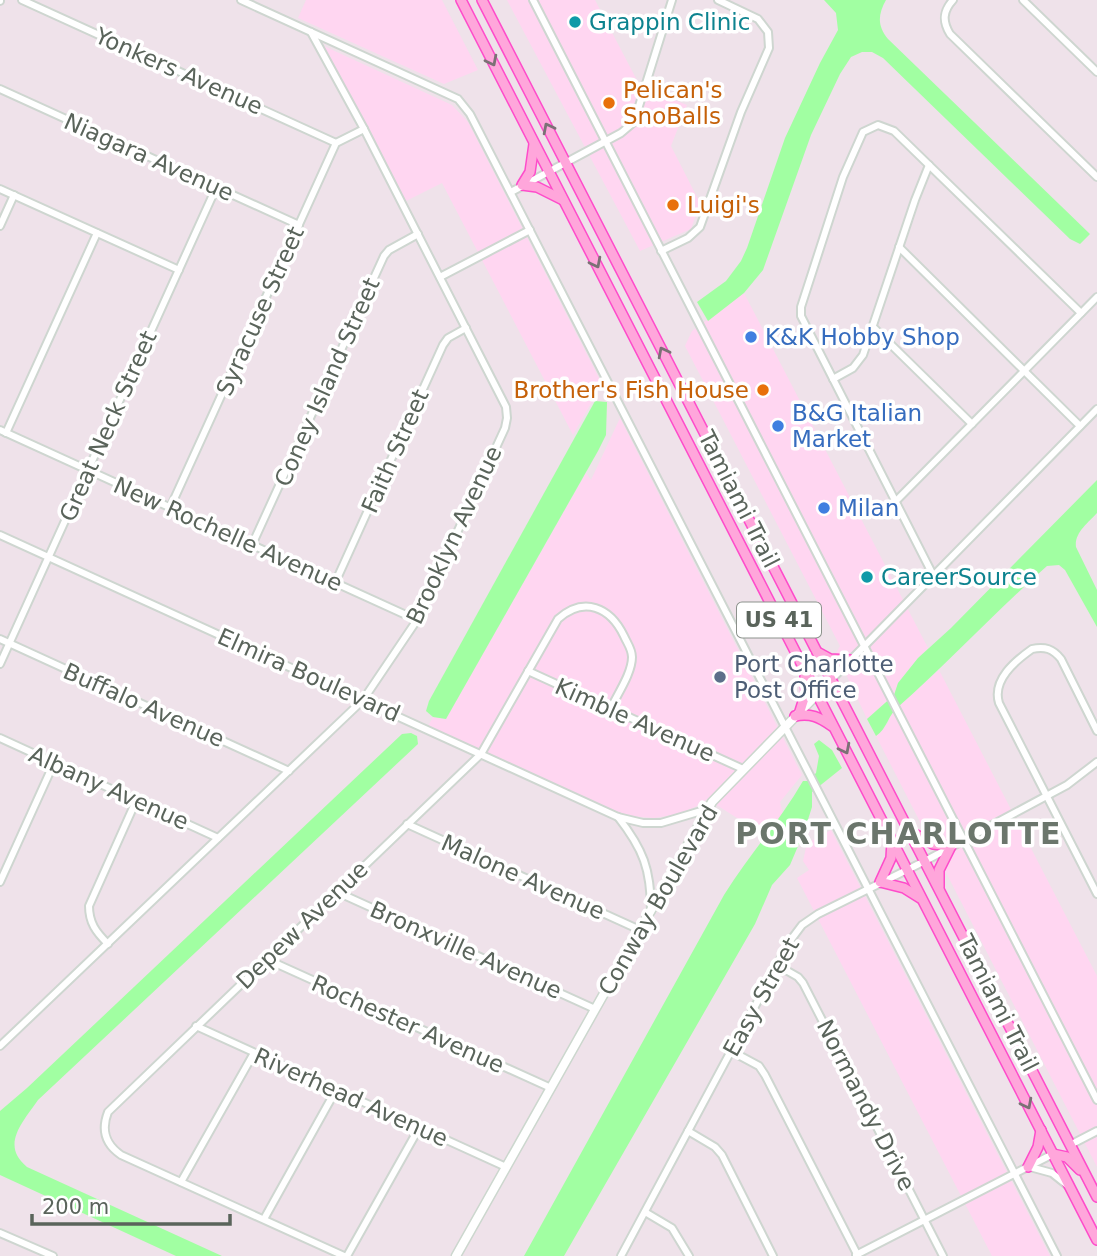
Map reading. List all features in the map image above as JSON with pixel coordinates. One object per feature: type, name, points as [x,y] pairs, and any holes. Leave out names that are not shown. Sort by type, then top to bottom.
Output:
[{"type":"main road","name":"Tamiami Trail","points":[[461,0],[1097,1240]]},
{"type":"main road","name":"Tamiami Trail","points":[[482,0],[1097,1197]]},
{"type":"main road","points":[[534,142],[530,172],[522,186],[537,187],[564,201]]},
{"type":"main road","points":[[817,652],[830,659],[850,660]]},
{"type":"main road","points":[[805,670],[806,692],[798,714],[814,715],[835,728]]},
{"type":"main road","points":[[909,830],[933,844],[951,846],[939,870],[939,888]]},
{"type":"main road","points":[[892,839],[891,858],[880,882],[904,888],[923,899]]},
{"type":"main road","points":[[1028,1167],[1038,1147],[1041,1130]]},
{"type":"main road","points":[[1053,1154],[1067,1157],[1086,1176]]},
{"type":"street","name":"Yonkers Avenue","points":[[22,0],[336,143]]},
{"type":"street","points":[[241,0],[458,99],[470,114],[1057,1256]]},
{"type":"street","name":"Tamiami Trail","points":[[533,0],[1097,1100]]},
{"type":"street","points":[[511,192],[628,128],[638,115],[672,0]]},
{"type":"street","points":[[661,251],[688,238],[700,227],[741,112],[769,48],[768,32],[758,19],[718,0]]},
{"type":"street","points":[[953,0],[945,11],[944,19],[950,34],[1097,177]]},
{"type":"street","points":[[1023,0],[1097,72]]},
{"type":"street","name":"Brooklyn Avenue","points":[[0,1046],[363,700],[417,620],[507,418],[506,407],[440,276],[310,31]]},
{"type":"street","name":"Niagara Avenue","points":[[0,89],[299,225]]},
{"type":"street","points":[[933,575],[804,323],[801,307],[858,139],[870,127],[887,127],[894,131],[1082,313]]},
{"type":"street","points":[[336,143],[364,129]]},
{"type":"street","name":"Syracuse Street","points":[[170,508],[336,143]]},
{"type":"street","points":[[833,379],[859,362],[929,165]]},
{"type":"street","points":[[0,188],[179,270]]},
{"type":"street","name":"Great Neck Street","points":[[0,664],[216,188]]},
{"type":"street","points":[[0,226],[14,195]]},
{"type":"street","points":[[440,276],[530,230]]},
{"type":"street","points":[[3,432],[97,233]]},
{"type":"street","name":"Coney Island Street","points":[[253,545],[384,256],[389,250],[418,234]]},
{"type":"street","points":[[899,247],[1080,426]]},
{"type":"street","points":[[895,502],[1097,297]]},
{"type":"street","points":[[873,327],[972,424]]},
{"type":"street","name":"Faith Street","points":[[335,583],[443,345],[448,338],[466,328]]},
{"type":"street","name":"Conway Boulevard","points":[[456,1256],[708,809],[743,769],[1097,409]]},
{"type":"street","name":"New Rochelle Avenue","points":[[3,432],[417,620]]},
{"type":"street","name":"Elmira Boulevard","points":[[0,535],[618,817],[643,823],[661,823],[708,809]]},
{"type":"street","name":"Depew Avenue","points":[[345,1256],[114,1150],[104,1132],[108,1112],[481,754],[558,619],[565,612],[585,606],[605,612],[620,627],[632,658],[611,708]]},
{"type":"street","name":"Buffalo Avenue","points":[[0,639],[289,771]]},
{"type":"street","points":[[1097,731],[1061,659],[1048,648],[1032,649],[1007,673],[997,687],[999,703],[1097,894]]},
{"type":"street","name":"Kimble Avenue","points":[[528,671],[743,769]]},
{"type":"street","name":"Albany Avenue","points":[[0,738],[218,838]]},
{"type":"street","name":"Easy Street","points":[[621,1256],[790,941],[802,925],[867,888],[925,861],[1046,796],[1074,780],[1097,762]]},
{"type":"street","points":[[0,882],[54,763]]},
{"type":"street","points":[[108,944],[92,926],[89,906],[136,801]]},
{"type":"street","name":"Elmira Boulevard","points":[[618,817],[644,856],[650,884],[651,911]]},
{"type":"street","name":"Malone Avenue","points":[[407,824],[640,930]]},
{"type":"street","name":"Bronxville Avenue","points":[[337,892],[595,1009]]},
{"type":"street","name":"Rochester Avenue","points":[[266,959],[551,1088]]},
{"type":"street","name":"Normandy Drive","points":[[777,965],[798,976],[803,983],[943,1256]]},
{"type":"street","name":"Riverhead Avenue","points":[[196,1026],[506,1167]]},
{"type":"street","points":[[731,1051],[759,1066],[765,1075],[857,1255],[1053,1154]]},
{"type":"street","points":[[181,1182],[254,1053]]},
{"type":"street","points":[[264,1219],[337,1090]]},
{"type":"street","points":[[345,1256],[419,1128]]},
{"type":"street","points":[[688,1131],[715,1147],[722,1155],[774,1256]]},
{"type":"street","points":[[1070,1145],[1097,1131]]},
{"type":"street","points":[[1028,1167],[1052,1173],[1069,1187]]},
{"type":"street","points":[[645,1212],[672,1228],[689,1256]]},
{"type":"street","points":[[0,1233],[53,1256]]},
{"type":"shaded area","points":[[306,0],[442,0],[478,70],[444,84],[298,18]]},
{"type":"shaded area","points":[[507,0],[595,0],[640,86],[687,105],[671,146],[700,203],[691,229],[640,251]]},
{"type":"shaded area","points":[[824,0],[886,0],[880,20],[888,39],[1090,234],[1080,244],[1070,239],[883,58],[872,52],[862,52],[851,57],[840,74],[811,135],[763,270],[744,293],[708,321],[697,302],[726,281],[741,261],[785,138],[838,30],[836,13]]},
{"type":"shaded area","points":[[313,41],[452,105],[468,122],[602,384],[573,435],[442,183],[398,205]]},
{"type":"shaded area","points":[[744,293],[928,648],[898,683],[894,695],[867,719],[836,653],[840,646],[685,346],[692,331]]},
{"type":"shaded area","points":[[595,401],[607,402],[606,435],[598,451],[446,719],[433,717],[426,711],[429,701]]},
{"type":"shaded area","points":[[620,418],[802,775],[780,802],[783,814],[767,837],[707,799],[679,814],[654,818],[630,816],[428,726],[433,717],[446,719],[586,473],[591,480]]},
{"type":"shaded area","points":[[1097,480],[1097,513],[1082,528],[1076,547],[1097,590],[1097,627],[1065,570],[1059,565],[1047,566],[895,710],[883,730],[876,736],[867,719],[894,695],[898,683],[918,658]]},
{"type":"shaded area","points":[[939,670],[1097,976],[1097,1167],[876,736],[899,706]]},
{"type":"shaded area","points":[[411,733],[417,736],[418,744],[38,1100],[17,1134],[15,1150],[27,1167],[222,1256],[176,1256],[0,1175],[0,1111],[402,734]]},
{"type":"shaded area","points":[[819,740],[832,750],[842,768],[812,792],[812,807],[790,865],[772,885],[755,924],[564,1256],[524,1256],[724,895],[803,781],[816,773],[819,756],[814,744]]},
{"type":"shaded area","points":[[831,830],[1050,1256],[992,1256],[797,878],[809,870],[803,861],[807,843]]},
{"type":"place","name":"Grappin Clinic","points":[[575,22]]},
{"type":"place","name":"Pelican's SnoBalls","points":[[609,103]]},
{"type":"place","name":"Luigi's","points":[[673,205]]},
{"type":"place","name":"K&K Hobby Shop","points":[[751,337]]},
{"type":"place","name":"Brother's Fish House","points":[[763,390]]},
{"type":"place","name":"B&G Italian Market","points":[[778,426]]},
{"type":"place","name":"Milan","points":[[824,508]]},
{"type":"place","name":"CareerSource","points":[[867,577]]},
{"type":"place","name":"Port Charlotte Post Office","points":[[720,677]]},
{"type":"district","name":"PORT CHARLOTTE","points":[[899,833]]}]
